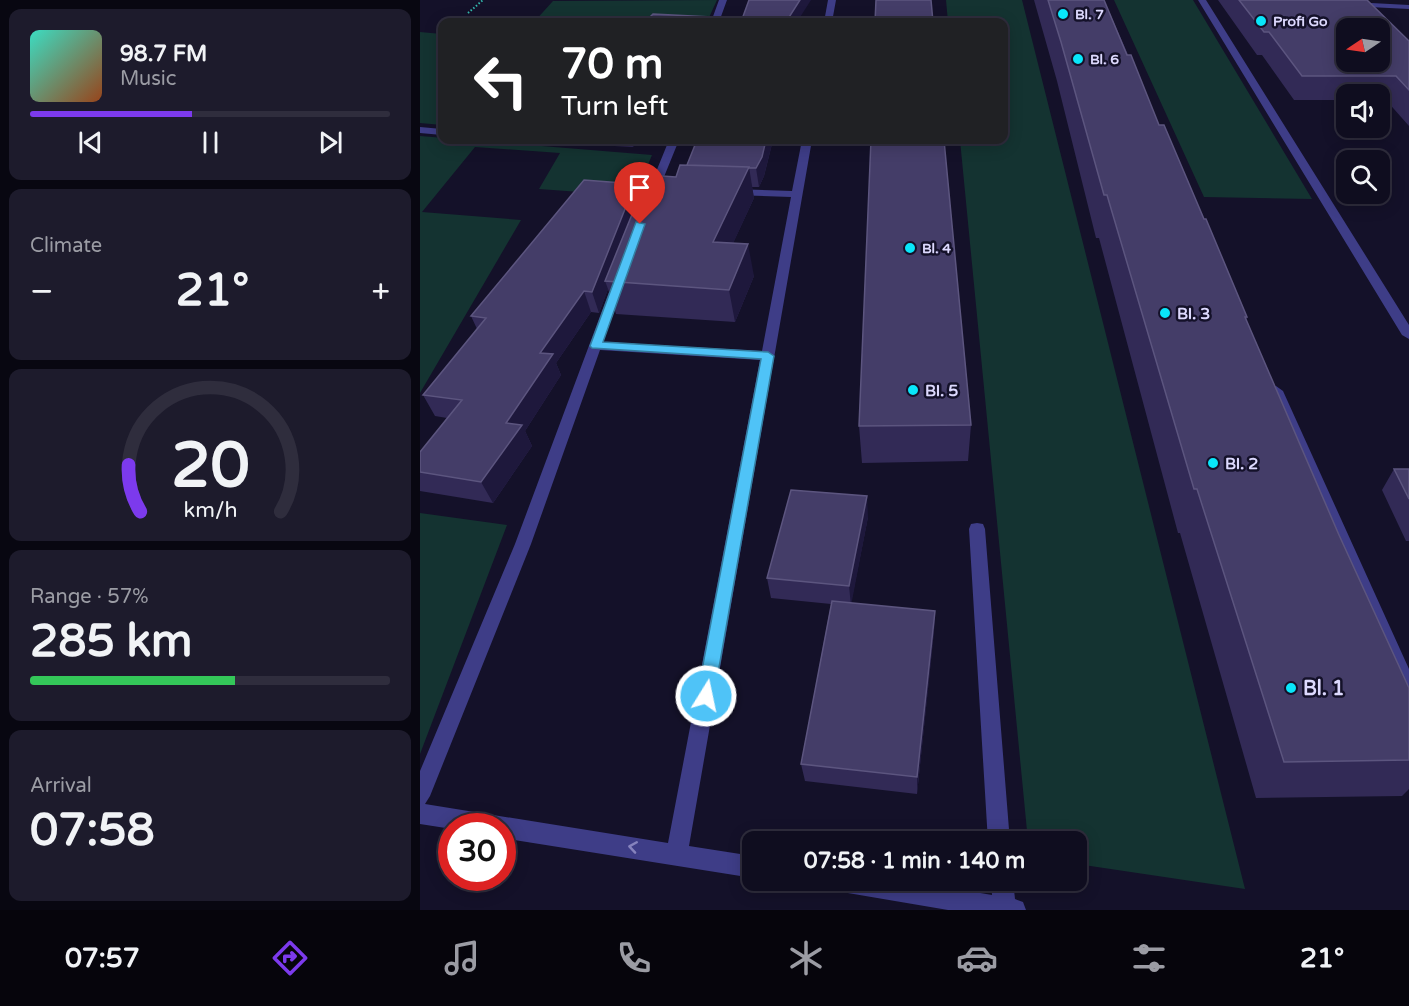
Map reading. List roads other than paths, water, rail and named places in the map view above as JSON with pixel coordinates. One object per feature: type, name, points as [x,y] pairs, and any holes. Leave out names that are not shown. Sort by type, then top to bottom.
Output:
[{"type":"street","points":[[716,18],[723,0]]},
{"type":"street","points":[[829,18],[832,0]]},
{"type":"street","points":[[1202,0],[1409,335]]},
{"type":"street","points":[[1338,3],[1409,7]]},
{"type":"street","points":[[1360,4],[1368,12]]},
{"type":"street","points":[[420,130],[438,132]]},
{"type":"street","points":[[647,206],[660,189],[673,144]]},
{"type":"street","points":[[677,854],[806,144]]},
{"type":"street","points":[[726,191],[797,194]]},
{"type":"street","points":[[420,796],[524,544],[624,268]]},
{"type":"street","points":[[596,346],[768,356]]},
{"type":"street","points":[[1273,383],[1409,690]]},
{"type":"street","points":[[977,529],[998,831]]},
{"type":"street","points":[[420,814],[438,817]]},
{"type":"street","points":[[516,829],[742,865]]},
{"type":"street","points":[[902,891],[1010,909],[1005,891]]},
{"type":"place","name":"Bl. 7","points":[[1063,14]]},
{"type":"place","name":"Profi Go","points":[[1261,21]]},
{"type":"place","name":"Bl. 6","points":[[1078,59]]},
{"type":"place","name":"Bl. 4","points":[[910,248]]},
{"type":"place","name":"Bl. 3","points":[[1165,313]]},
{"type":"place","name":"Bl. 5","points":[[913,390]]},
{"type":"place","name":"Bl. 2","points":[[1213,463]]},
{"type":"place","name":"Bl. 1","points":[[1291,688]]}]
